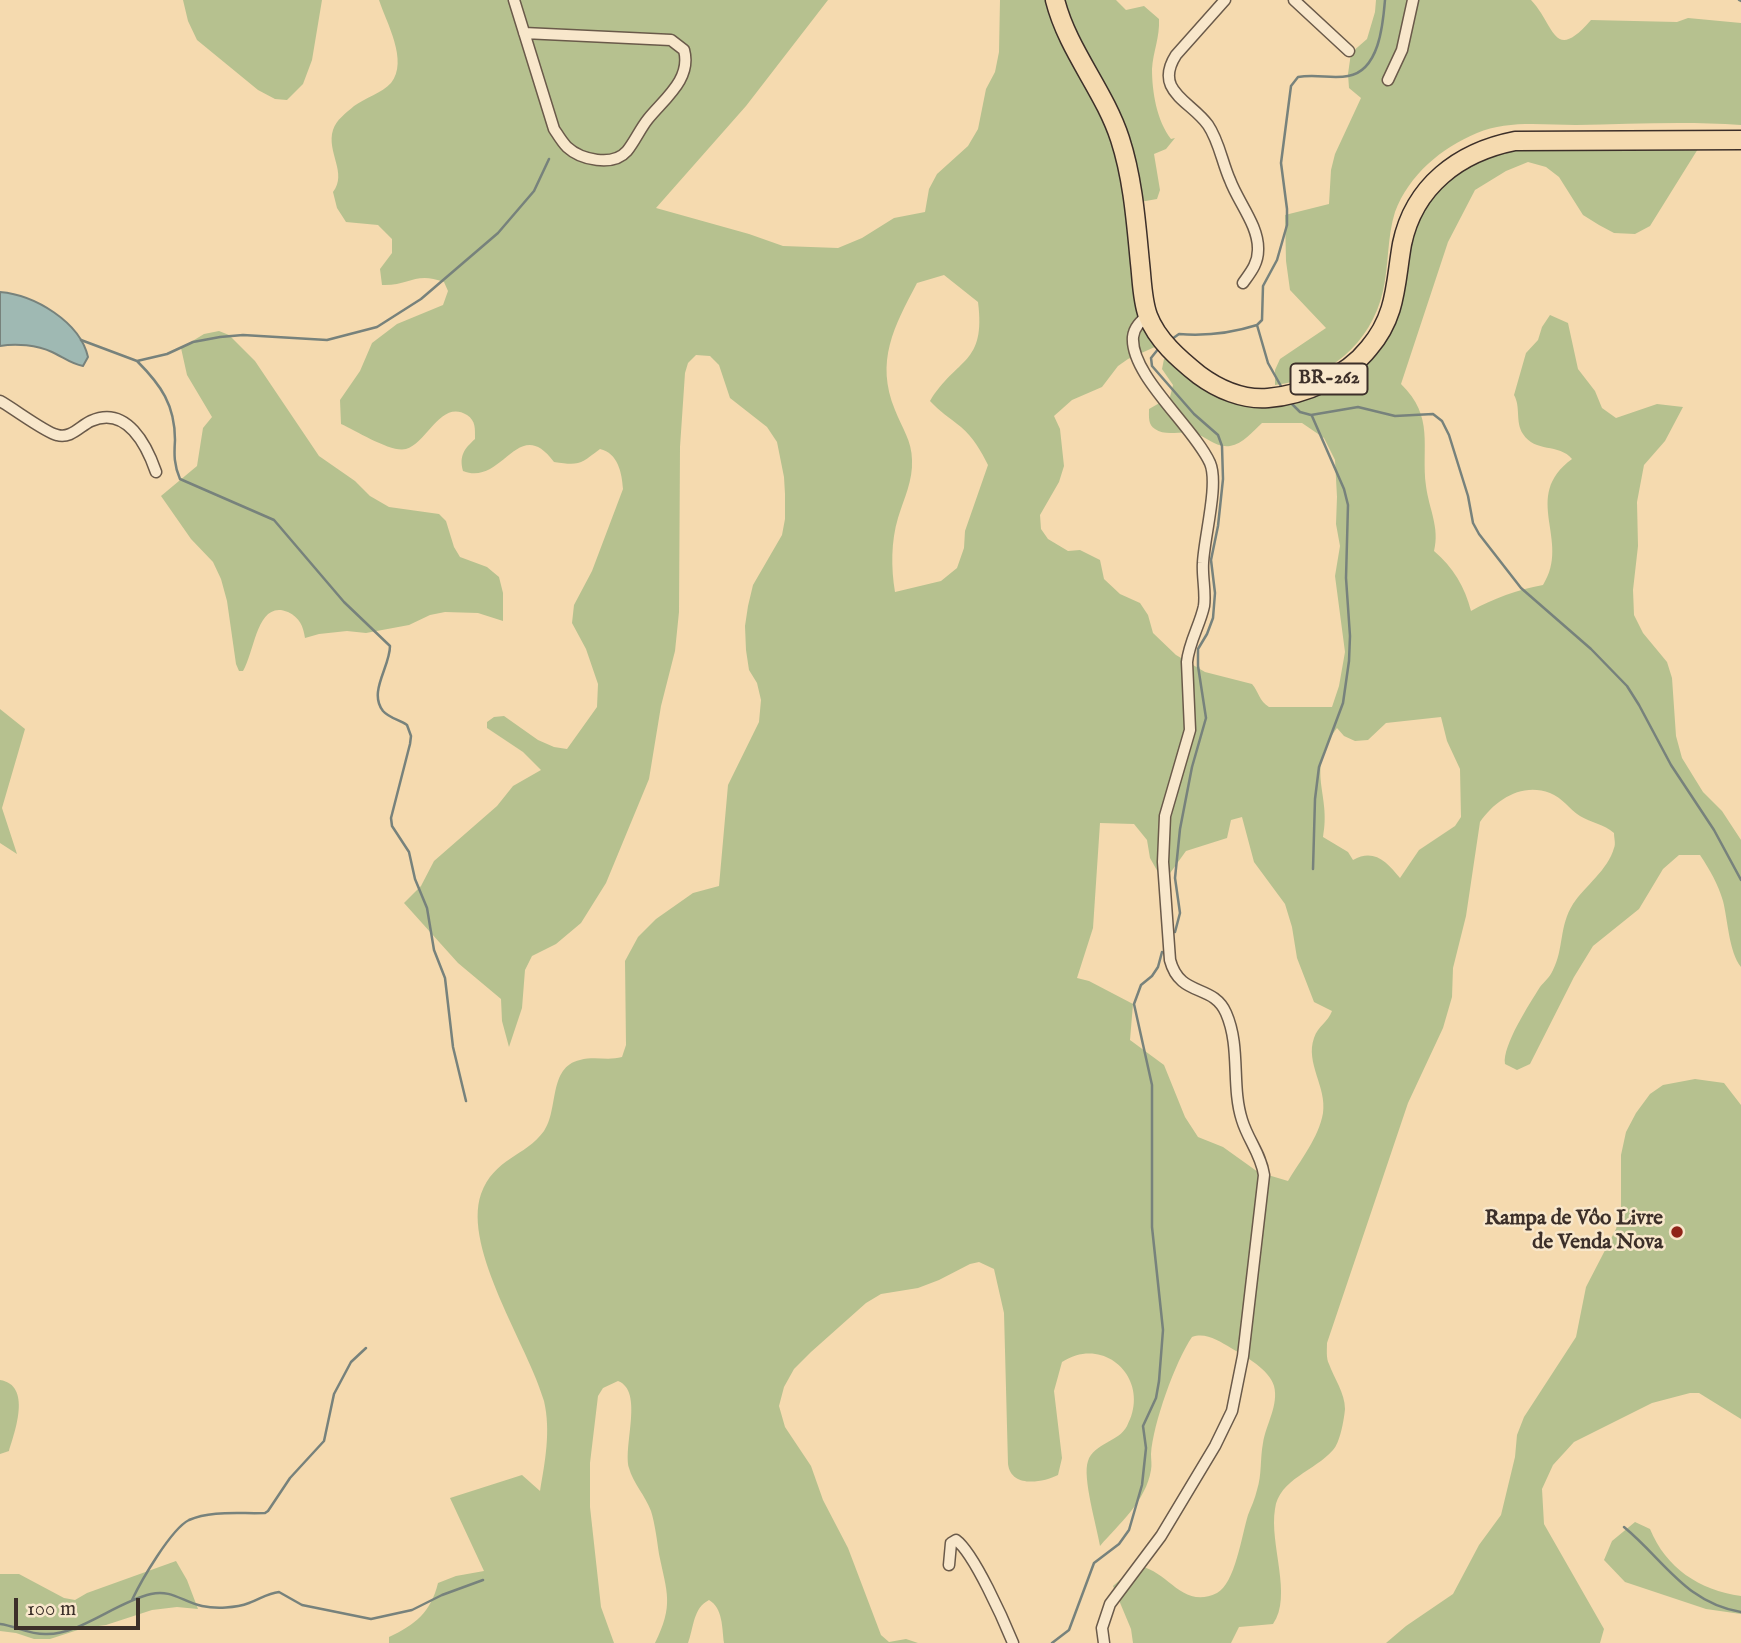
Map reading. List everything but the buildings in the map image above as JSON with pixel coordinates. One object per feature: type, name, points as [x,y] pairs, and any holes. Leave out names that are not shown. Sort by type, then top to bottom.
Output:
[{"type":"highway","name":"BR-262","points":[[1055,0],[1072,46],[1106,107],[1120,139],[1134,206],[1148,315],[1158,335],[1177,358],[1209,382],[1242,396],[1261,399],[1295,394],[1336,376],[1369,349],[1392,310],[1410,218],[1420,198],[1432,183],[1460,160],[1515,141],[1741,140]]},
{"type":"street","points":[[513,0],[554,129],[574,152],[601,160],[614,160],[626,152],[649,117],[674,90],[685,64],[684,50],[671,40],[524,33]]},
{"type":"street","points":[[1225,0],[1176,55],[1168,74],[1184,104],[1201,117],[1213,133],[1230,181],[1256,235],[1259,247],[1256,263],[1243,284]]},
{"type":"street","points":[[1294,0],[1349,51]]},
{"type":"street","points":[[1388,80],[1402,50],[1413,0]]},
{"type":"street","points":[[1104,1643],[1102,1628],[1110,1604],[1161,1536],[1215,1446],[1232,1411],[1243,1356],[1264,1175],[1260,1155],[1245,1128],[1240,1112],[1235,1051],[1227,1014],[1213,997],[1179,980],[1170,960],[1163,862],[1165,816],[1190,730],[1187,662],[1188,651],[1205,602],[1202,565],[1213,475],[1205,454],[1146,375],[1137,358],[1134,333],[1138,324],[1148,315]]},
{"type":"street","points":[[0,401],[57,435],[69,435],[99,418],[120,421],[139,436],[148,450],[156,472]]},
{"type":"street","points":[[948,1565],[951,1543],[957,1540],[992,1598],[1013,1643]]},
{"type":"green space","points":[[183,0],[322,0],[312,60],[303,84],[287,100],[275,99],[258,90],[197,40],[188,21]]},
{"type":"green space","points":[[379,0],[828,0],[746,106],[656,208],[783,246],[838,248],[862,238],[894,218],[925,212],[929,189],[937,174],[968,146],[978,129],[986,89],[995,72],[999,52],[1000,0],[1046,0],[1052,22],[1110,136],[1124,195],[1134,295],[1157,346],[1128,359],[1118,366],[1102,387],[1072,400],[1054,416],[1060,429],[1064,466],[1059,482],[1040,515],[1041,529],[1048,539],[1068,551],[1080,550],[1100,560],[1104,579],[1120,594],[1140,603],[1148,615],[1153,633],[1176,655],[1205,672],[1252,684],[1269,707],[1332,707],[1339,686],[1345,652],[1335,576],[1340,546],[1336,524],[1335,460],[1324,438],[1302,423],[1262,423],[1243,440],[1230,446],[1216,444],[1190,432],[1164,433],[1155,429],[1150,423],[1149,409],[1170,397],[1173,385],[1162,369],[1164,359],[1192,380],[1269,402],[1370,352],[1407,227],[1468,153],[1706,136],[1650,226],[1635,234],[1614,233],[1583,215],[1559,177],[1546,167],[1528,162],[1506,171],[1475,190],[1448,242],[1401,384],[1412,396],[1423,420],[1426,486],[1436,534],[1434,551],[1457,578],[1471,611],[1506,595],[1543,585],[1550,568],[1550,488],[1557,473],[1572,459],[1561,451],[1528,440],[1518,420],[1514,395],[1526,353],[1538,340],[1550,315],[1568,323],[1578,369],[1595,391],[1602,408],[1616,418],[1657,404],[1683,407],[1665,441],[1644,465],[1637,502],[1638,546],[1633,590],[1634,615],[1643,633],[1667,662],[1672,678],[1676,736],[1682,758],[1703,792],[1722,811],[1741,840],[1741,967],[1731,945],[1723,901],[1710,872],[1700,855],[1679,855],[1663,869],[1639,909],[1593,946],[1574,977],[1530,1064],[1517,1070],[1505,1064],[1508,1047],[1518,1025],[1540,987],[1552,973],[1559,954],[1563,929],[1573,904],[1611,856],[1615,846],[1614,833],[1580,816],[1555,795],[1540,790],[1510,795],[1493,807],[1480,822],[1466,916],[1453,968],[1452,997],[1443,1028],[1408,1103],[1327,1343],[1328,1362],[1345,1403],[1340,1437],[1326,1457],[1283,1490],[1275,1509],[1281,1599],[1273,1624],[1239,1627],[1231,1643],[1133,1643],[1131,1629],[1113,1586],[1136,1566],[1157,1573],[1194,1597],[1217,1593],[1229,1580],[1259,1484],[1263,1443],[1274,1407],[1274,1386],[1267,1374],[1250,1359],[1217,1340],[1207,1336],[1192,1337],[1172,1377],[1160,1410],[1151,1454],[1151,1470],[1144,1492],[1100,1546],[1088,1490],[1088,1461],[1096,1450],[1118,1436],[1127,1426],[1133,1409],[1134,1393],[1129,1379],[1120,1367],[1108,1358],[1094,1354],[1078,1355],[1062,1362],[1054,1391],[1062,1458],[1058,1475],[1028,1482],[1015,1477],[1008,1464],[1004,1313],[994,1269],[979,1262],[918,1288],[881,1294],[866,1303],[794,1369],[784,1387],[779,1406],[785,1427],[811,1466],[823,1500],[848,1548],[881,1635],[889,1642],[906,1639],[918,1643],[724,1643],[719,1613],[709,1600],[697,1613],[688,1643],[655,1643],[665,1619],[666,1589],[651,1511],[629,1468],[630,1396],[626,1387],[618,1381],[603,1388],[598,1396],[590,1463],[590,1507],[601,1607],[614,1643],[389,1643],[389,1637],[407,1628],[426,1610],[438,1583],[456,1576],[484,1571],[450,1498],[522,1475],[540,1491],[547,1435],[544,1401],[489,1269],[481,1242],[478,1216],[481,1194],[487,1182],[502,1165],[528,1147],[544,1131],[549,1122],[559,1080],[570,1064],[586,1059],[622,1057],[626,1045],[625,961],[638,937],[656,919],[693,893],[719,886],[728,785],[759,722],[761,700],[757,683],[749,670],[746,650],[748,606],[753,585],[782,535],[785,494],[777,442],[767,427],[730,398],[719,365],[710,356],[696,355],[688,363],[685,373],[680,447],[679,612],[675,651],[661,706],[649,779],[606,883],[581,923],[556,944],[532,956],[525,970],[522,1008],[509,1047],[502,1021],[501,999],[458,963],[404,903],[421,886],[434,861],[497,806],[513,786],[541,770],[523,752],[487,728],[487,722],[494,717],[504,716],[538,740],[567,749],[597,707],[598,684],[586,649],[572,623],[574,605],[592,571],[623,489],[615,459],[600,449],[584,461],[569,464],[554,462],[541,449],[530,445],[520,448],[489,469],[477,473],[463,471],[462,457],[475,439],[475,429],[470,417],[458,412],[442,417],[414,445],[406,449],[383,445],[341,424],[340,400],[360,371],[372,343],[397,324],[443,305],[448,291],[444,282],[426,278],[382,285],[380,269],[392,253],[392,239],[378,225],[346,222],[337,208],[333,192],[338,177],[332,146],[334,126],[354,106],[387,87],[396,74],[397,53]],"holes":[[[944,275],[978,302],[978,338],[967,359],[930,401],[969,435],[988,465],[965,531],[964,548],[957,568],[941,581],[895,592],[892,564],[894,536],[910,482],[912,453],[889,392],[887,360],[895,330],[917,283]],[[1441,717],[1447,741],[1460,769],[1461,817],[1455,826],[1419,850],[1400,878],[1380,859],[1367,856],[1353,860],[1348,852],[1323,837],[1325,821],[1320,770],[1327,743],[1337,728],[1344,736],[1355,741],[1368,740],[1386,723]],[[1242,817],[1254,862],[1285,904],[1297,958],[1314,1002],[1332,1011],[1316,1034],[1312,1047],[1322,1094],[1321,1122],[1288,1181],[1258,1172],[1223,1147],[1198,1137],[1185,1117],[1164,1065],[1130,1040],[1133,1004],[1089,981],[1077,978],[1093,928],[1100,823],[1134,824],[1147,840],[1150,858],[1159,874],[1168,876],[1186,851],[1227,838],[1231,820]]]},
{"type":"green space","points":[[1062,0],[1116,0],[1126,10],[1144,6],[1159,19],[1152,69],[1153,87],[1162,124],[1171,139],[1175,138],[1166,149],[1154,154],[1160,190],[1157,199],[1140,202],[1135,159],[1126,129],[1073,34]]},
{"type":"green space","points":[[1376,0],[1531,0],[1556,36],[1562,40],[1578,33],[1591,20],[1677,22],[1688,18],[1741,23],[1741,125],[1513,125],[1477,133],[1451,146],[1428,164],[1401,199],[1392,222],[1383,291],[1369,327],[1358,342],[1329,367],[1313,375],[1275,385],[1275,370],[1280,359],[1326,328],[1290,290],[1285,215],[1329,204],[1335,154],[1361,98],[1349,88],[1351,53],[1367,39]]},
{"type":"green space","points":[[219,331],[229,335],[255,361],[319,456],[355,481],[370,496],[389,507],[439,514],[446,521],[460,557],[487,567],[499,577],[503,593],[503,621],[478,613],[445,612],[430,615],[409,625],[366,633],[347,631],[305,638],[298,620],[288,612],[278,610],[263,620],[243,671],[239,671],[221,579],[213,562],[191,539],[161,496],[197,466],[203,428],[212,417],[187,375],[181,348],[204,334]]},
{"type":"green space","points":[[0,709],[25,729],[2,808],[17,854],[0,843]]},
{"type":"green space","points":[[1695,1079],[1724,1083],[1741,1105],[1741,1419],[1699,1393],[1690,1393],[1652,1403],[1574,1442],[1553,1465],[1542,1489],[1544,1524],[1604,1629],[1600,1643],[1386,1643],[1453,1594],[1479,1545],[1501,1515],[1515,1457],[1517,1435],[1524,1417],[1576,1337],[1586,1287],[1616,1229],[1621,1211],[1621,1155],[1626,1132],[1650,1094],[1663,1085]]},
{"type":"green space","points":[[0,1380],[16,1390],[19,1410],[9,1451],[0,1454]]},
{"type":"green space","points":[[1635,1522],[1650,1529],[1665,1555],[1686,1575],[1711,1588],[1741,1596],[1741,1614],[1706,1609],[1625,1582],[1604,1560],[1612,1541]]},
{"type":"green space","points":[[176,1561],[198,1609],[177,1607],[152,1610],[50,1639],[34,1639],[0,1631],[0,1574],[19,1574],[64,1598],[75,1600],[87,1593]]},
{"type":"water","points":[[0,292],[27,298],[54,312],[66,322],[83,344],[88,357],[83,366],[40,348],[0,346]]},
{"type":"waterway","points":[[1282,388],[1268,363],[1257,325],[1262,320],[1263,286],[1277,260],[1287,225],[1281,163],[1291,86],[1298,77],[1348,76],[1367,66],[1381,34],[1385,0]]},
{"type":"waterway","points":[[81,340],[137,361],[167,354],[193,342],[220,337],[243,335],[327,340],[377,327],[421,299],[498,233],[534,191],[549,159]]},
{"type":"waterway","points":[[1172,339],[1179,334],[1218,333],[1257,325]]},
{"type":"waterway","points":[[1159,348],[1151,358],[1152,366],[1194,414],[1218,435],[1222,446],[1223,479],[1211,560],[1215,593],[1213,618],[1198,649],[1206,718],[1192,767],[1180,829],[1175,878],[1180,913],[1175,932]]},
{"type":"waterway","points":[[137,361],[160,387],[169,406],[180,479],[274,520],[344,602],[390,646],[379,688],[379,704],[385,713],[407,725],[411,736],[391,818],[392,826],[409,852],[415,879],[427,908],[434,950],[445,978],[453,1047],[466,1101]]},
{"type":"waterway","points":[[1290,402],[1300,412],[1311,415],[1358,407],[1395,416],[1433,414],[1442,421],[1449,435],[1468,496],[1473,523],[1479,534],[1521,588],[1591,649],[1627,686],[1741,880]]},
{"type":"waterway","points":[[1312,416],[1344,489],[1348,505],[1346,578],[1350,636],[1343,703],[1319,767],[1315,799],[1313,869]]},
{"type":"waterway","points":[[1052,1643],[1069,1630],[1094,1563],[1119,1544],[1129,1530],[1142,1485],[1146,1448],[1143,1426],[1156,1398],[1159,1381],[1163,1330],[1152,1227],[1152,1085],[1134,1004],[1141,985],[1158,967],[1162,952]]},
{"type":"waterway","points":[[132,1600],[165,1544],[189,1520],[216,1514],[268,1511],[290,1478],[324,1441],[334,1394],[351,1362],[366,1348]]},
{"type":"waterway","points":[[1624,1527],[1691,1590],[1705,1600],[1741,1612]]},
{"type":"waterway","points":[[0,1624],[35,1633],[60,1633],[138,1598],[158,1593],[202,1606],[220,1608],[244,1605],[279,1592],[302,1605],[371,1619],[412,1610],[442,1595],[483,1580]]},
{"type":"place","name":"Rampa de Vôo Livre de Venda Nova","points":[[1677,1232]]}]
